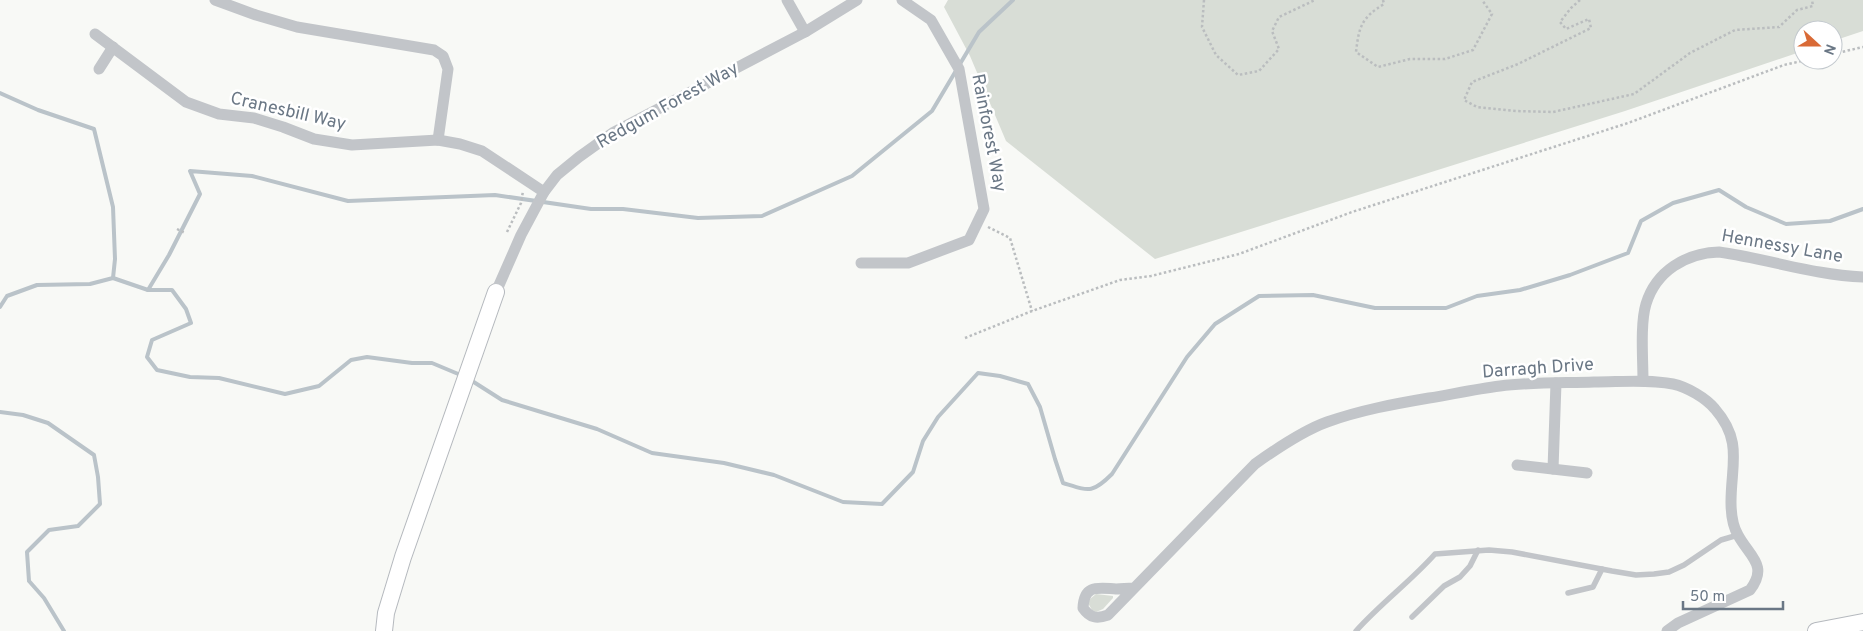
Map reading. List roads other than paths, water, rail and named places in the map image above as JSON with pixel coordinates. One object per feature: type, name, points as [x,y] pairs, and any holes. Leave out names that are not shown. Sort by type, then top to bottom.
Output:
[{"type":"street","points":[[216,0],[256,15],[297,27],[434,50],[443,56],[448,69],[438,140]]},
{"type":"street","points":[[787,0],[804,32]]},
{"type":"street","name":"Redgum Forest Way","points":[[384,631],[386,613],[403,556],[496,292],[521,235],[544,192],[557,175],[614,132],[804,32],[857,0]]},
{"type":"street","name":"Rainforest Way","points":[[861,263],[908,263],[969,240],[984,209],[959,69],[931,20],[902,0]]},
{"type":"street","name":"Cranesbill Way","points":[[95,34],[186,102],[219,114],[254,118],[314,139],[352,145],[438,140],[460,144],[482,151],[544,192]]},
{"type":"street","points":[[99,69],[113,48]]},
{"type":"street","name":"Hennessy Lane","points":[[1642,381],[1646,306],[1657,282],[1686,258],[1706,252],[1719,252],[1816,272],[1863,277]]},
{"type":"street","name":"Darragh Drive","points":[[1133,588],[1255,464],[1280,446],[1324,423],[1368,408],[1501,386],[1642,381],[1675,385],[1693,392],[1714,407],[1725,423],[1734,451],[1731,501],[1732,519],[1738,535],[1756,562],[1759,570],[1757,582],[1750,590],[1678,623],[1667,631]]},
{"type":"street","points":[[1553,469],[1556,383]]},
{"type":"street","points":[[1517,465],[1587,473]]},
{"type":"street","points":[[1816,631],[1863,622]]},
{"type":"lane","points":[[1356,631],[1384,602],[1416,576],[1435,554],[1478,550],[1512,552],[1636,575],[1669,572],[1690,562],[1720,540],[1738,535]]},
{"type":"lane","points":[[1412,617],[1444,586],[1460,577],[1470,566],[1478,550]]},
{"type":"lane","points":[[1568,593],[1593,587],[1602,569]]},
{"type":"waterway","points":[[148,290],[169,255],[200,194],[190,171],[252,176],[348,201],[495,195],[591,209],[623,209],[698,218],[762,216],[852,176],[932,111],[979,32],[1013,0]]},
{"type":"waterway","points":[[0,93],[38,110],[94,129],[113,207],[115,259],[113,278],[90,284],[37,285],[7,296],[0,307]]},
{"type":"waterway","points":[[469,379],[502,400],[597,429],[652,453],[724,463],[774,475],[843,502],[882,504],[913,472],[923,441],[938,417],[978,373],[1000,376],[1028,384],[1040,407],[1063,483],[1090,489],[1100,485],[1112,474],[1187,357],[1215,324],[1259,296],[1313,295],[1375,308],[1446,308],[1477,296],[1520,290],[1570,275],[1628,253],[1641,221],[1673,203],[1719,190],[1746,207],[1786,224],[1830,221],[1863,209]]},
{"type":"waterway","points":[[113,278],[148,290],[172,290],[186,309],[191,323],[152,340],[147,357],[157,370],[190,377],[219,378],[285,394],[319,386],[351,360],[367,357],[412,363],[432,363],[463,376]]},
{"type":"waterway","points":[[0,412],[23,415],[48,423],[94,455],[100,504],[78,526],[49,530],[27,552],[29,581],[44,598],[64,631]]}]
